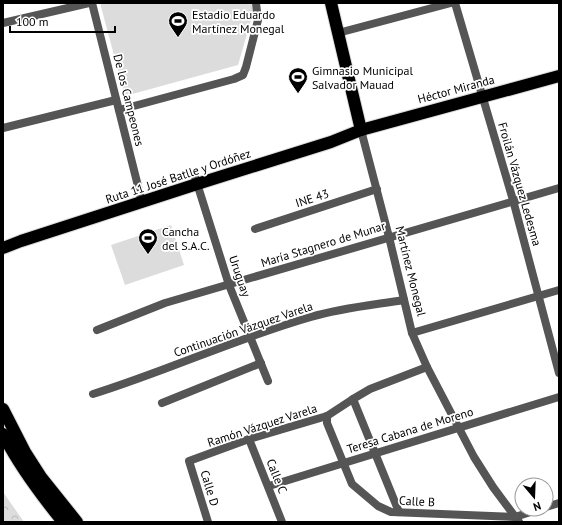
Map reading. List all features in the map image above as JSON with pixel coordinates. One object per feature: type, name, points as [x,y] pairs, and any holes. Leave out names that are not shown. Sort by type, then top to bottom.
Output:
[{"type":"highway","name":"Martínez Monegal","points":[[331,3],[360,127]]},
{"type":"highway","name":"Héctor Miranda","points":[[360,127],[559,76]]},
{"type":"highway","name":"Ruta 11 José Batlle y Ordóñez","points":[[3,248],[196,180],[330,142],[360,127]]},
{"type":"highway","name":"Ruta 11 José Batlle y Ordóñez","points":[[3,239],[141,199]]},
{"type":"highway","points":[[3,409],[41,478],[77,522]]},
{"type":"highway","points":[[3,434],[16,457],[49,505],[63,522]]},
{"type":"street","points":[[3,23],[91,3]]},
{"type":"street","name":"De los Campeones","points":[[91,3],[141,199]]},
{"type":"street","points":[[119,110],[234,79],[243,75],[258,20],[256,3]]},
{"type":"street","points":[[338,33],[451,3]]},
{"type":"street","name":"Froilán Vázquez Ledesma","points":[[455,3],[483,96],[559,373]]},
{"type":"street","points":[[3,128],[116,100]]},
{"type":"street","name":"Martínez Monegal","points":[[360,127],[377,189],[412,333],[427,367],[474,457],[493,487],[517,519]]},
{"type":"street","name":"Uruguay","points":[[196,180],[229,285],[268,381]]},
{"type":"street","name":"María Stagnero de Munar","points":[[97,330],[165,303],[512,200],[559,188]]},
{"type":"street","name":"INE 43","points":[[255,229],[377,189]]},
{"type":"street","points":[[412,333],[559,290]]},
{"type":"street","name":"Continuación Vázquez Varela","points":[[93,394],[124,384],[249,337],[314,316],[404,300]]},
{"type":"street","points":[[162,403],[261,363]]},
{"type":"street","name":"Ramón Vázquez Varela","points":[[189,462],[249,439],[327,416],[370,389],[427,367]]},
{"type":"street","name":"Teresa Cabana de Moreno","points":[[269,486],[559,397]]},
{"type":"street","points":[[353,399],[399,512]]},
{"type":"street","name":"Calle B","points":[[327,416],[327,424],[352,484],[369,500],[378,506],[391,512],[399,512],[430,518],[517,519]]},
{"type":"street","name":"Calle C","points":[[249,439],[269,486],[282,522]]},
{"type":"street","name":"Calle D","points":[[189,462],[208,522]]},
{"type":"green space","name":"Estadio Eduardo Martínez Monegal","points":[[100,3],[252,3],[254,10],[238,65],[125,96]]},
{"type":"green space","name":"Cancha del S.A.C.","points":[[171,225],[184,265],[125,285],[111,245]]},
{"type":"green space","points":[[3,492],[24,522],[3,522]]},
{"type":"place","name":"Estadio Eduardo Martínez Monegal","points":[[178,38]]},
{"type":"place","name":"Gimnasio Municipal Salvador Mauad","points":[[298,94]]},
{"type":"place","name":"Cancha del S.A.C.","points":[[148,255]]}]
